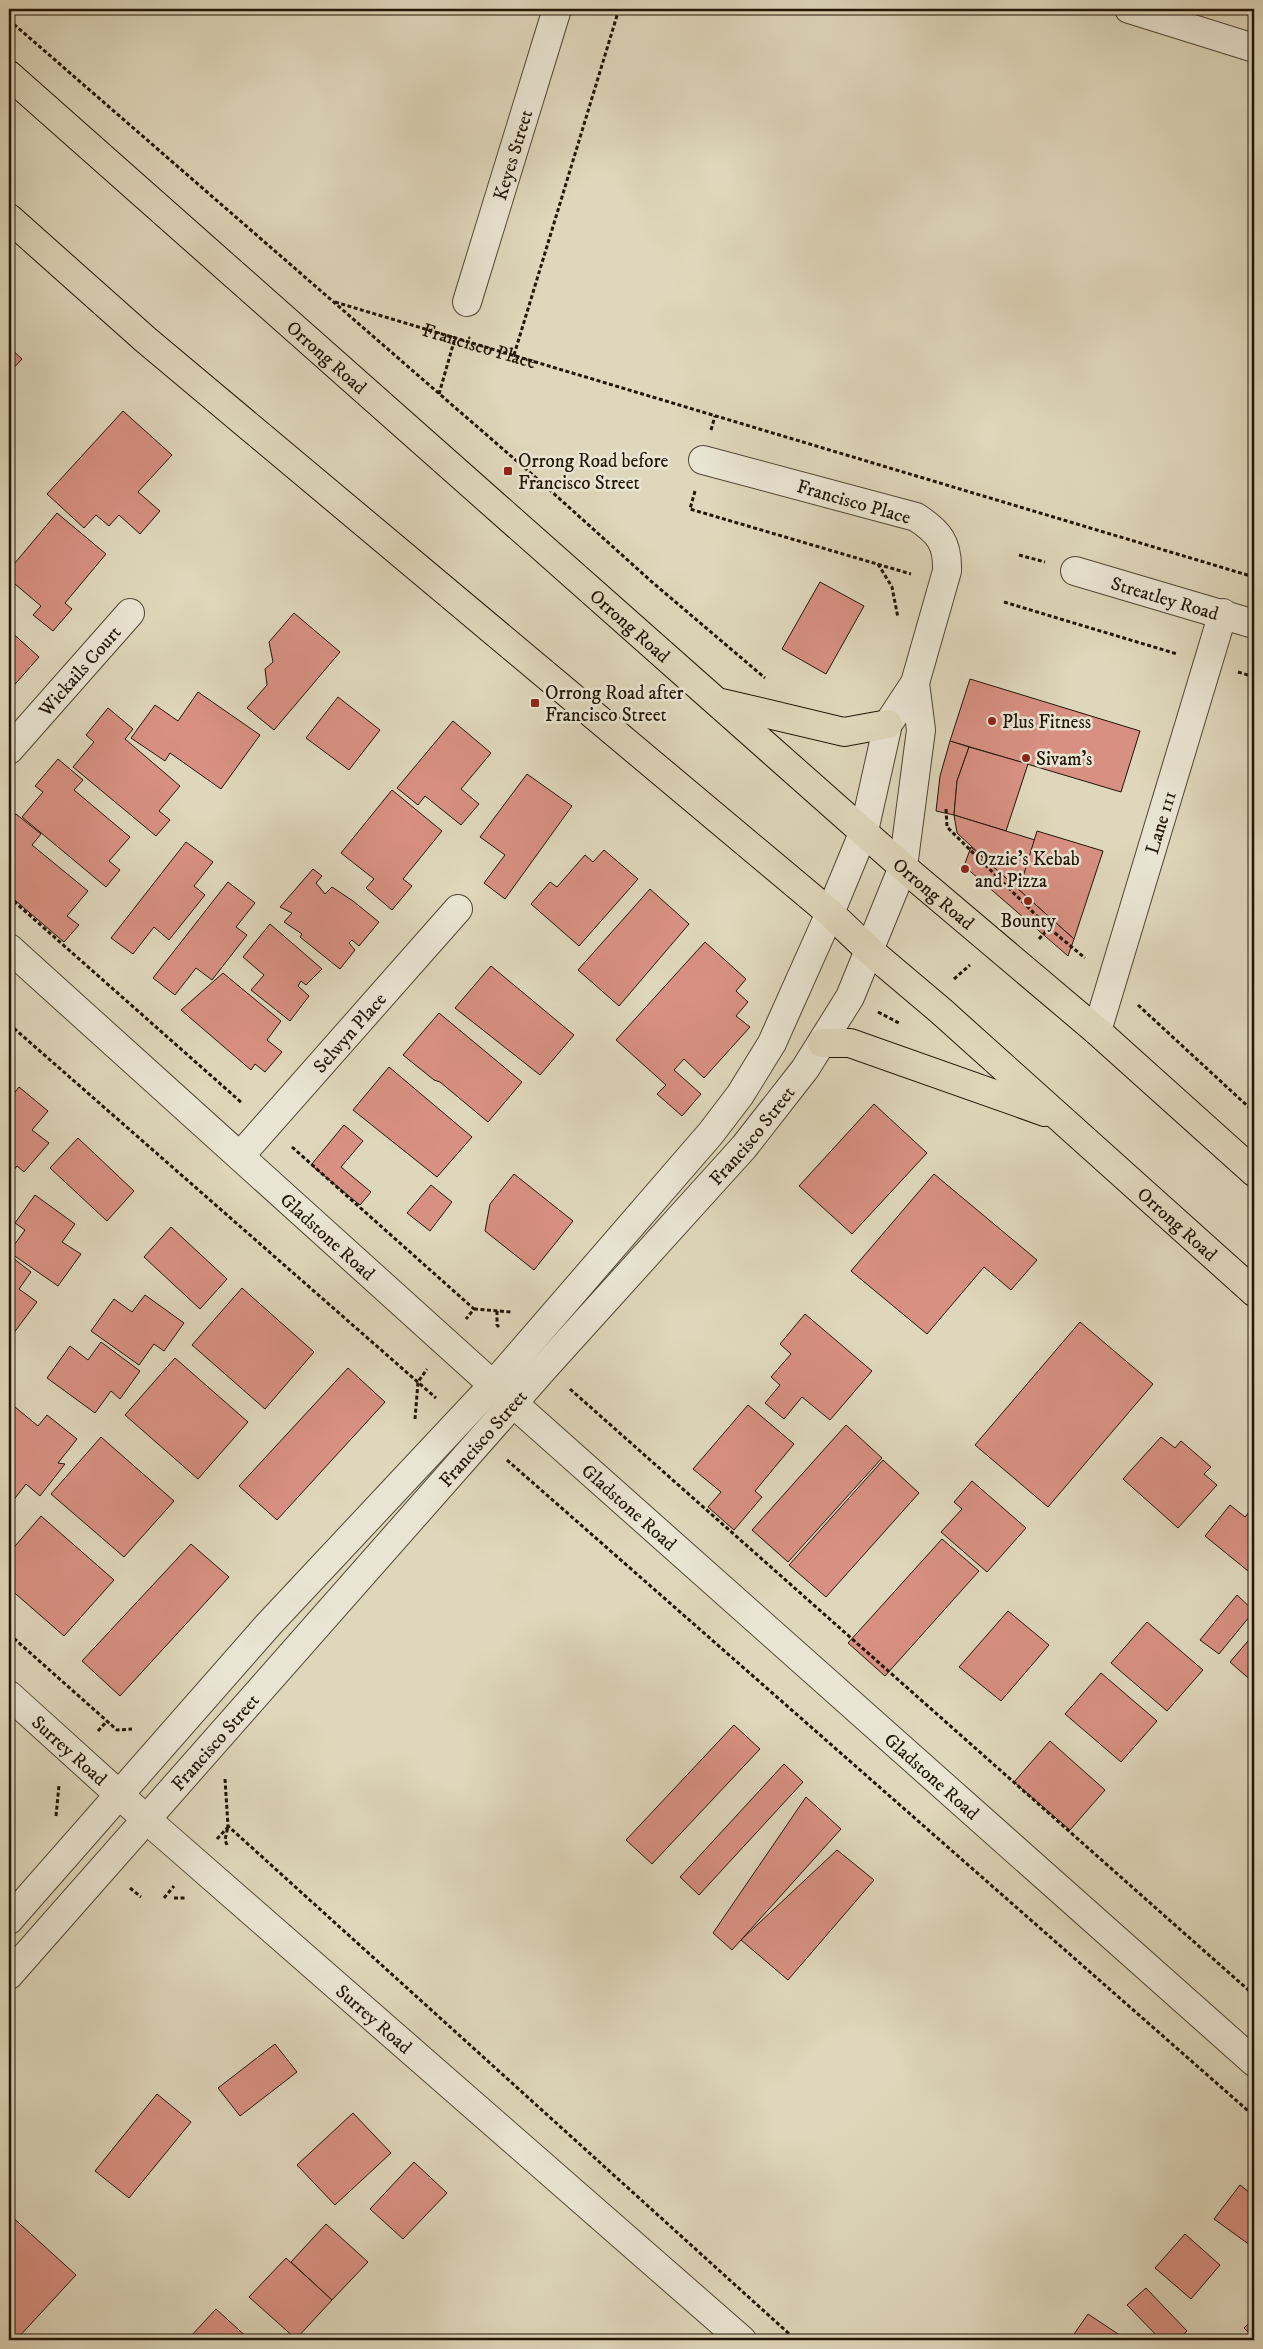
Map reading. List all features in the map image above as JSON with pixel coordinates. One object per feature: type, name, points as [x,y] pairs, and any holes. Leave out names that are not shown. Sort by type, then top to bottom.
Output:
[{"type":"highway","name":"Orrong Road","points":[[9,75],[864,831],[1249,1163]]},
{"type":"highway","name":"Orrong Road","points":[[9,218],[146,340],[830,913],[870,951],[935,1005],[1254,1292]]},
{"type":"highway","points":[[718,702],[844,732],[888,724]]},
{"type":"highway","points":[[822,1043],[850,1043],[1056,1115]]},
{"type":"street","name":"Keyes Street","points":[[467,302],[557,9]]},
{"type":"street","points":[[1130,9],[1254,48]]},
{"type":"street","name":"Francisco Place","points":[[703,460],[916,517],[931,527],[943,541],[948,557],[947,571],[915,683],[888,724],[864,831]]},
{"type":"street","name":"Streatley Road","points":[[1075,571],[1223,613],[1254,624]]},
{"type":"street","name":"Wickails Court","points":[[9,750],[130,613]]},
{"type":"street","name":"Lane 111","points":[[1097,1032],[1223,613]]},
{"type":"street","name":"Francisco Place","points":[[904,866],[921,730],[915,683]]},
{"type":"street","name":"Francisco Street","points":[[9,1920],[269,1624],[493,1385],[711,1134],[740,1095],[772,1043],[864,831]]},
{"type":"street","name":"Francisco Street","points":[[9,1975],[545,1367],[744,1147],[805,1069],[850,997],[904,866]]},
{"type":"street","name":"Selwyn Place","points":[[240,1156],[458,909]]},
{"type":"street","name":"Gladstone Road","points":[[9,948],[514,1404],[1254,2062]]},
{"type":"street","name":"Surrey Road","points":[[9,1695],[146,1819],[742,2340]]},
{"type":"path","points":[[514,355],[619,9]]},
{"type":"path","points":[[9,20],[542,483],[652,582],[770,682]]},
{"type":"path","name":"Francisco Place","points":[[332,301],[1254,577]]},
{"type":"path","points":[[439,394],[467,302]]},
{"type":"path","points":[[690,509],[911,574]]},
{"type":"path","points":[[878,564],[892,587],[898,617],[897,625]]},
{"type":"path","points":[[1004,602],[1254,677]]},
{"type":"path","points":[[9,897],[474,1308],[418,1382],[415,1426]]},
{"type":"path","points":[[1035,944],[1049,928]]},
{"type":"path","points":[[9,1024],[460,1420]]},
{"type":"path","points":[[497,1311],[497,1325],[524,1349]]},
{"type":"path","points":[[545,1367],[1254,1995]]},
{"type":"path","points":[[482,1439],[1254,2116]]},
{"type":"path","points":[[9,1634],[118,1730],[158,1728],[169,1738]]},
{"type":"path","points":[[196,1763],[226,1792]]},
{"type":"path","points":[[224,1773],[228,1826],[796,2340]]},
{"type":"building","points":[[9,347],[22,359],[9,373]]},
{"type":"building","points":[[123,411],[172,455],[138,492],[160,511],[140,534],[119,515],[109,526],[96,515],[84,528],[47,494]]},
{"type":"building","points":[[57,513],[106,554],[65,603],[72,609],[53,631],[33,615],[41,606],[9,579],[9,570]]},
{"type":"building","points":[[820,582],[864,606],[826,674],[782,649]]},
{"type":"building","points":[[294,613],[340,652],[274,730],[247,708],[267,685],[265,669],[273,662],[269,642]]},
{"type":"building","points":[[9,630],[39,657],[9,691]]},
{"type":"building","points":[[970,679],[1140,731],[1121,792],[950,741]]},
{"type":"building","points":[[198,692],[260,735],[221,789],[170,753],[165,761],[131,738],[155,705],[178,721]]},
{"type":"building","points":[[338,697],[380,730],[349,770],[306,738]]},
{"type":"building","points":[[108,708],[133,729],[125,739],[180,786],[159,811],[170,820],[156,836],[73,767],[94,742],[86,735]]},
{"type":"building","points":[[453,721],[491,753],[461,789],[479,804],[461,825],[425,796],[418,805],[397,788]]},
{"type":"building","points":[[950,741],[969,747],[957,781],[954,815],[936,811],[940,776]]},
{"type":"building","points":[[969,747],[1028,764],[1006,831],[954,815],[957,781]]},
{"type":"building","points":[[58,759],[83,780],[74,790],[130,837],[109,861],[120,870],[106,887],[22,817],[43,792],[35,786]]},
{"type":"building","points":[[527,774],[572,806],[505,899],[484,883],[505,855],[480,837]]},
{"type":"building","points":[[392,790],[442,831],[403,879],[412,886],[392,910],[366,888],[374,879],[341,853]]},
{"type":"building","points":[[16,814],[41,834],[32,845],[88,891],[67,916],[79,925],[64,942],[9,895],[9,822]]},
{"type":"building","points":[[954,815],[1035,840],[1019,890],[957,833]]},
{"type":"building","points":[[1037,831],[1103,851],[1074,939],[1019,890]]},
{"type":"building","points":[[186,842],[213,862],[194,886],[205,895],[169,940],[154,927],[133,954],[111,938]]},
{"type":"building","points":[[971,847],[1074,939],[1068,956],[964,866]]},
{"type":"building","points":[[604,850],[638,879],[579,946],[531,904],[550,882],[557,887],[585,855],[593,862]]},
{"type":"building","points":[[313,869],[322,876],[316,883],[325,894],[332,887],[379,922],[359,946],[352,940],[349,943],[355,950],[340,969],[300,937],[302,934],[284,922],[292,913],[280,907]]},
{"type":"building","points":[[228,882],[255,903],[236,927],[247,935],[212,980],[196,968],[175,995],[153,978]]},
{"type":"building","points":[[650,889],[689,924],[619,1006],[578,970]]},
{"type":"building","points":[[270,924],[322,969],[306,985],[301,981],[298,986],[309,996],[290,1021],[251,990],[264,975],[243,957]]},
{"type":"building","points":[[705,942],[746,979],[736,991],[748,1002],[736,1016],[750,1027],[704,1078],[684,1059],[674,1070],[701,1094],[682,1116],[657,1094],[666,1085],[616,1040]]},
{"type":"building","points":[[491,966],[574,1035],[540,1075],[455,1008]]},
{"type":"building","points":[[223,973],[281,1021],[267,1040],[282,1052],[265,1072],[255,1064],[251,1070],[181,1010]]},
{"type":"building","points":[[439,1013],[522,1082],[488,1122],[440,1082],[434,1080],[403,1055]]},
{"type":"building","points":[[389,1067],[472,1137],[437,1177],[353,1110]]},
{"type":"building","points":[[19,1087],[48,1111],[32,1130],[49,1143],[24,1172],[17,1166],[9,1176],[9,1100]]},
{"type":"building","points":[[874,1104],[927,1153],[852,1234],[799,1186]]},
{"type":"building","points":[[344,1125],[363,1141],[341,1167],[371,1192],[360,1205],[311,1165]]},
{"type":"building","points":[[78,1138],[134,1191],[107,1221],[50,1168]]},
{"type":"building","points":[[514,1174],[573,1221],[534,1270],[485,1231],[490,1204]]},
{"type":"building","points":[[934,1174],[1037,1260],[1011,1290],[984,1267],[927,1334],[851,1271]]},
{"type":"building","points":[[431,1185],[452,1202],[430,1231],[407,1213]]},
{"type":"building","points":[[35,1195],[75,1224],[62,1242],[81,1254],[58,1286],[9,1252],[25,1230],[15,1223]]},
{"type":"building","points":[[171,1227],[227,1279],[200,1309],[144,1257]]},
{"type":"building","points":[[9,1255],[31,1272],[19,1289],[37,1302],[13,1334],[9,1330]]},
{"type":"building","points":[[242,1288],[314,1352],[265,1409],[192,1345]]},
{"type":"building","points":[[145,1295],[184,1323],[164,1351],[154,1344],[139,1365],[91,1331],[114,1299],[132,1312]]},
{"type":"building","points":[[805,1314],[872,1371],[830,1420],[802,1397],[784,1419],[765,1403],[780,1385],[771,1377],[791,1354],[780,1344]]},
{"type":"building","points":[[1080,1322],[1153,1384],[1048,1507],[975,1445]]},
{"type":"building","points":[[101,1342],[140,1371],[120,1399],[111,1391],[95,1413],[47,1378],[70,1346],[88,1360]]},
{"type":"building","points":[[175,1358],[248,1422],[198,1479],[125,1415]]},
{"type":"building","points":[[348,1368],[385,1402],[277,1520],[239,1486]]},
{"type":"building","points":[[9,1402],[38,1426],[47,1415],[77,1439],[58,1463],[65,1464],[40,1496],[26,1484],[9,1506]]},
{"type":"building","points":[[748,1405],[794,1444],[755,1491],[762,1497],[734,1530],[708,1507],[721,1492],[693,1469]]},
{"type":"building","points":[[846,1425],[882,1458],[788,1562],[752,1530]]},
{"type":"building","points":[[101,1437],[174,1501],[124,1557],[51,1494]]},
{"type":"building","points":[[1161,1437],[1175,1448],[1181,1441],[1211,1467],[1204,1474],[1217,1485],[1178,1528],[1123,1479]]},
{"type":"building","points":[[883,1460],[919,1493],[826,1597],[789,1565]]},
{"type":"building","points":[[972,1481],[1026,1528],[987,1572],[941,1532],[962,1509],[954,1502]]},
{"type":"building","points":[[1230,1505],[1245,1517],[1254,1506],[1253,1575],[1205,1536]]},
{"type":"building","points":[[41,1516],[114,1580],[64,1636],[9,1588],[9,1553]]},
{"type":"building","points":[[942,1539],[979,1571],[885,1676],[848,1643]]},
{"type":"building","points":[[191,1544],[229,1577],[120,1696],[82,1661]]},
{"type":"building","points":[[1237,1595],[1254,1611],[1219,1654],[1200,1640]]},
{"type":"building","points":[[1008,1611],[1049,1645],[1001,1701],[959,1667]]},
{"type":"building","points":[[1147,1622],[1203,1670],[1167,1711],[1111,1663]]},
{"type":"building","points":[[1254,1634],[1254,1683],[1230,1662]]},
{"type":"building","points":[[1101,1673],[1157,1721],[1121,1762],[1065,1714]]},
{"type":"building","points":[[734,1725],[760,1749],[652,1864],[626,1840]]},
{"type":"building","points":[[1050,1741],[1105,1790],[1070,1830],[1014,1782]]},
{"type":"building","points":[[784,1764],[803,1782],[699,1895],[680,1877]]},
{"type":"building","points":[[806,1797],[841,1829],[732,1950],[713,1933]]},
{"type":"building","points":[[837,1850],[874,1880],[788,1980],[741,1940]]},
{"type":"building","points":[[275,2044],[297,2072],[240,2116],[218,2088]]},
{"type":"building","points":[[157,2094],[191,2122],[129,2198],[95,2171]]},
{"type":"building","points":[[353,2113],[391,2153],[335,2205],[297,2165]]},
{"type":"building","points":[[414,2162],[447,2193],[403,2239],[370,2209]]},
{"type":"building","points":[[1240,2185],[1254,2196],[1254,2248],[1214,2219]]},
{"type":"building","points":[[9,2214],[76,2275],[16,2340],[9,2340]]},
{"type":"building","points":[[326,2224],[368,2262],[332,2300],[291,2262]]},
{"type":"building","points":[[1185,2234],[1220,2265],[1191,2299],[1155,2268]]},
{"type":"building","points":[[286,2258],[332,2300],[296,2339],[249,2297]]},
{"type":"building","points":[[1146,2288],[1187,2331],[1178,2340],[1161,2340],[1127,2305]]},
{"type":"building","points":[[216,2309],[250,2340],[194,2340],[190,2337]]},
{"type":"building","points":[[1088,2314],[1127,2340],[1070,2340]]},
{"type":"building","points":[[1254,2318],[1254,2338],[1244,2328]]},
{"type":"building","points":[[499,2335],[507,2340],[495,2340]]},
{"type":"place","name":"Orrong Road before Francisco Street","points":[[508,471]]},
{"type":"place","name":"Orrong Road after Francisco Street","points":[[535,703]]},
{"type":"place","name":"Plus Fitness","points":[[992,721]]},
{"type":"place","name":"Sivam's","points":[[1026,758]]},
{"type":"place","name":"Ozzie's Kebab and Pizza","points":[[965,869]]},
{"type":"place","name":"Bounty","points":[[1028,901]]}]
